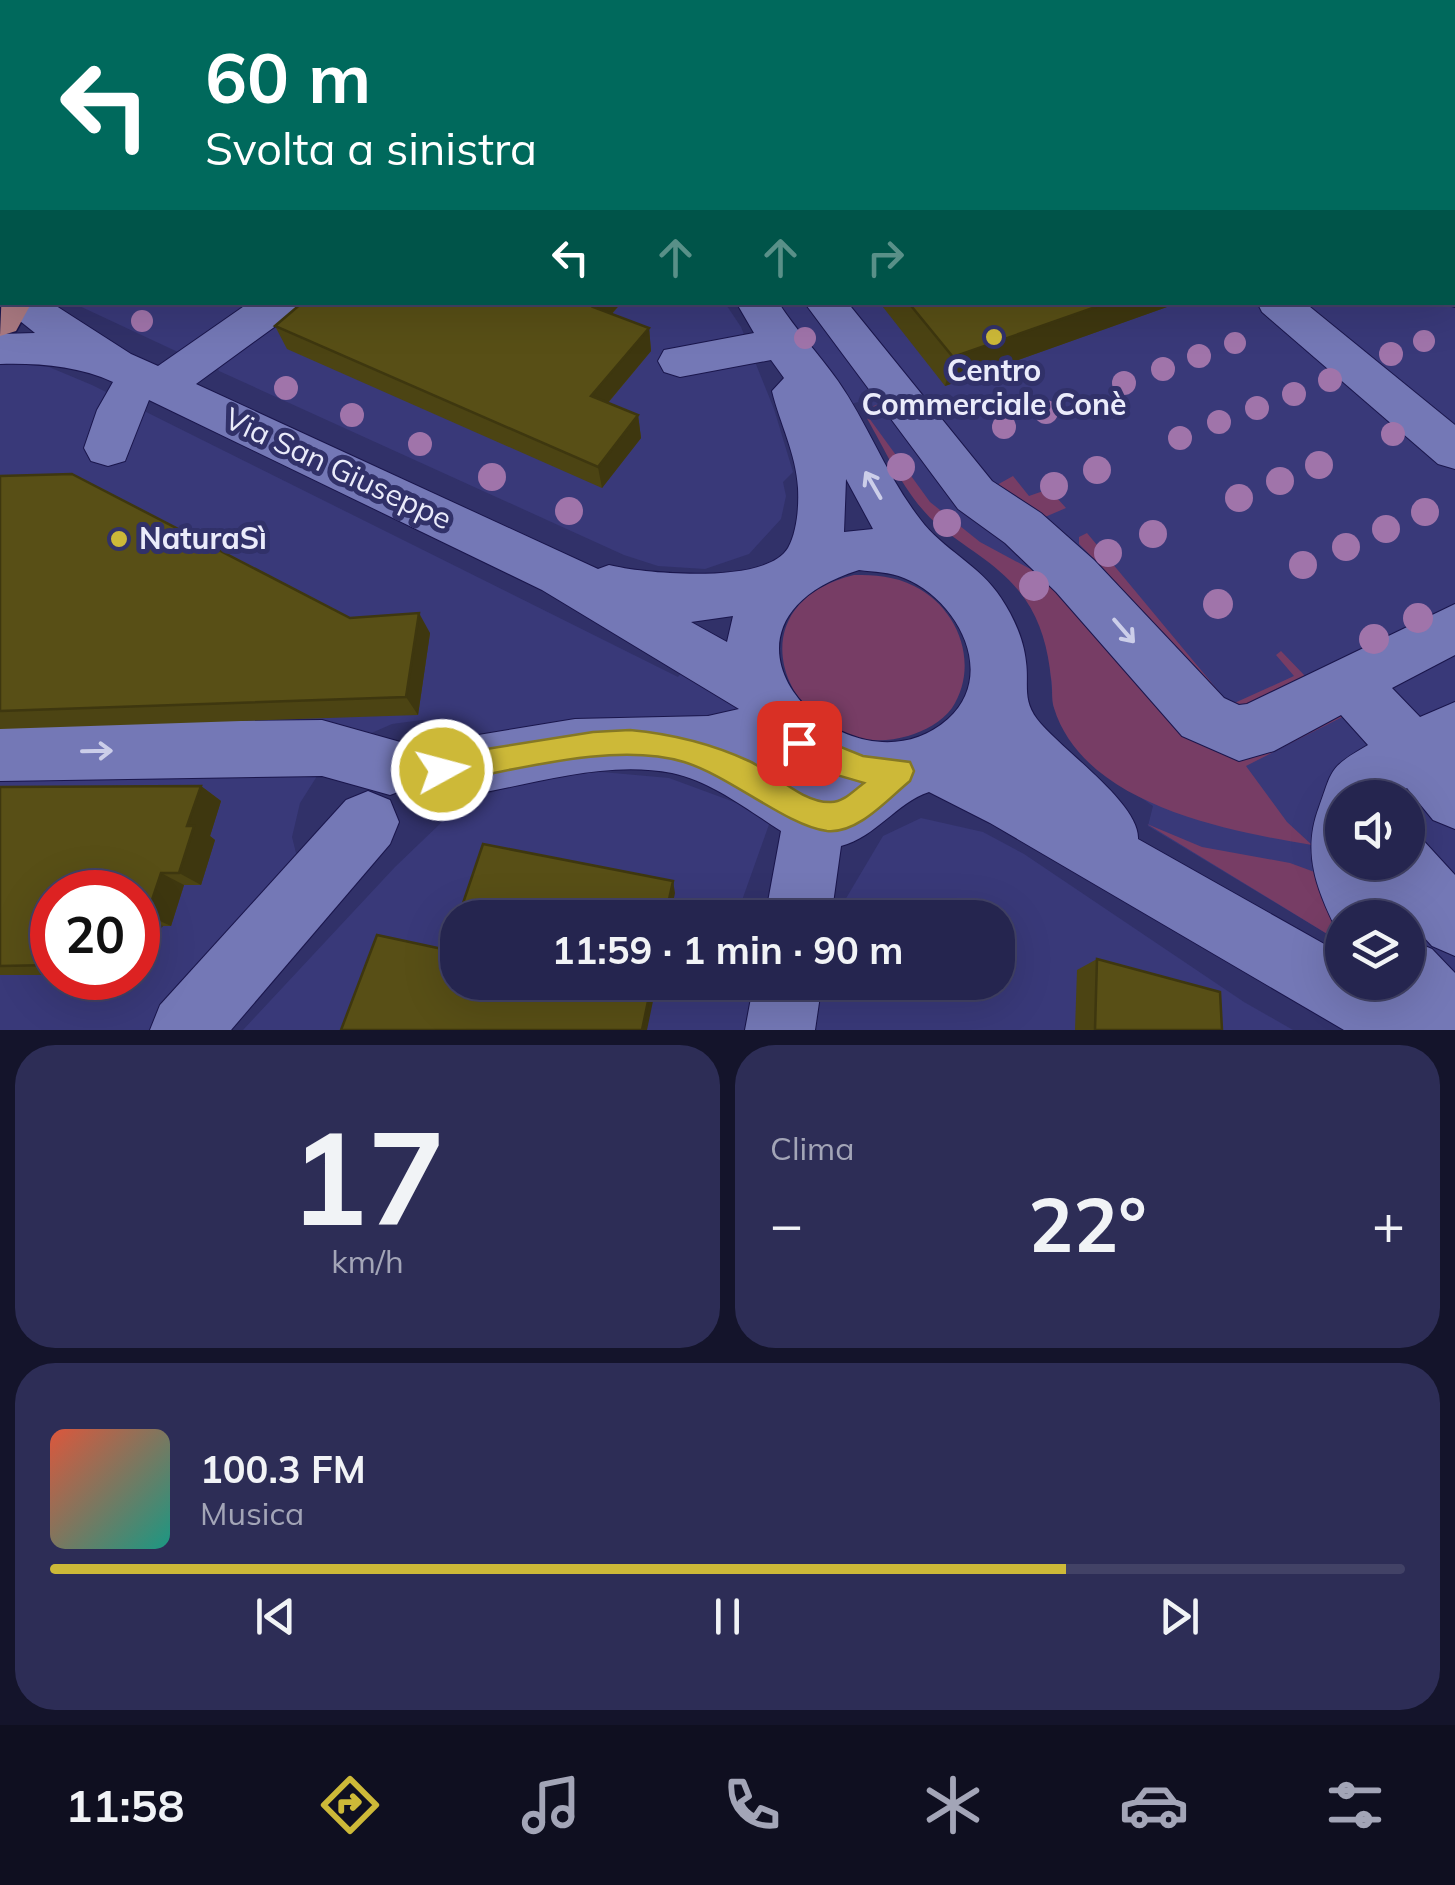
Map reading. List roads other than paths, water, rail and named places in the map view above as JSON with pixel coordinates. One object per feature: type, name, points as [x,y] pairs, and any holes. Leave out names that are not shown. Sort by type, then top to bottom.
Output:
[{"type":"street","name":"Via San Giuseppe","points":[[24,305],[138,376]]},
{"type":"street","points":[[108,448],[120,410],[138,376],[229,338],[276,305]]},
{"type":"street","points":[[758,305],[787,350],[821,391],[901,533],[929,564]]},
{"type":"street","points":[[826,305],[975,495],[1023,528],[1075,576],[1183,700],[1222,728],[1238,733],[1253,731],[1455,628]]},
{"type":"street","points":[[1281,305],[1455,452]]},
{"type":"street","name":"Via San Giuseppe","points":[[0,349],[60,350],[138,376],[561,574],[764,700],[799,743],[820,755],[863,770],[916,767],[1012,800],[1413,1030]]},
{"type":"street","points":[[680,361],[787,350]]},
{"type":"street","points":[[185,1030],[400,786],[593,745],[630,743],[681,748],[751,736],[764,725],[764,700],[751,644],[756,620],[767,597],[820,538],[825,516],[815,448],[796,397],[787,350]]},
{"type":"street","points":[[884,418],[936,490],[976,526],[1075,576]]},
{"type":"street","name":"Via San Giuseppe","points":[[561,574],[628,594],[701,601],[741,594],[795,570],[860,549],[895,552],[929,564],[961,587],[990,627],[1000,671],[996,698],[1015,738],[1071,800],[1162,887]]},
{"type":"street","points":[[1348,682],[1434,741],[1455,798]]},
{"type":"street","points":[[681,748],[742,772],[815,813],[828,817],[846,815],[916,767],[962,748],[983,725],[996,698]]},
{"type":"street","points":[[1367,780],[1434,741]]},
{"type":"street","points":[[0,752],[322,748],[400,786]]},
{"type":"street","points":[[801,900],[815,813]]},
{"type":"street","points":[[1416,880],[1455,923]]},
{"type":"street","points":[[1425,992],[1455,1025]]},
{"type":"street","points":[[780,1030],[785,1000]]},
{"type":"place","name":"Centro Commerciale Conè","points":[[994,337]]},
{"type":"place","name":"NaturaSì","points":[[119,539]]}]
